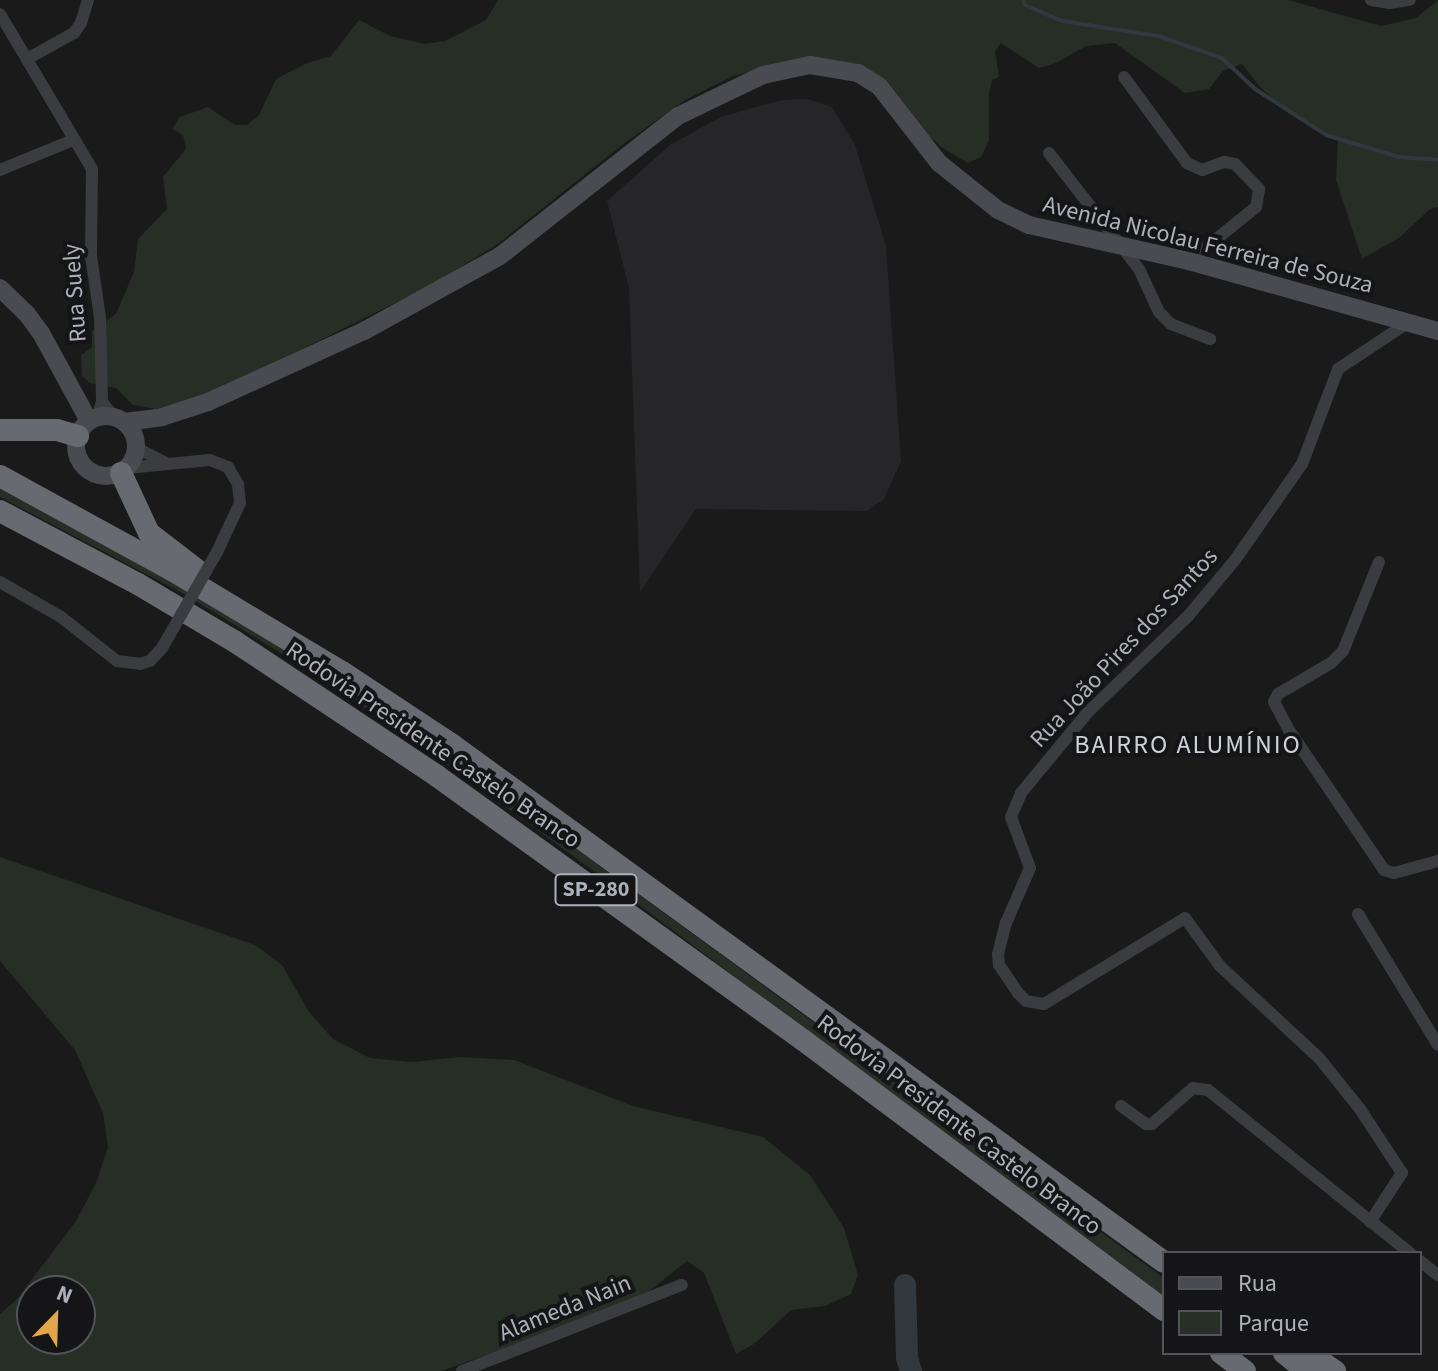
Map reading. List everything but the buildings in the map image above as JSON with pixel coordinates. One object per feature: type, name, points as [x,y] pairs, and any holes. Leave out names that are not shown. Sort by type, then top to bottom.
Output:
[{"type":"highway","points":[[0,430],[57,430],[101,419]]},
{"type":"highway","points":[[124,470],[149,533],[342,672]]},
{"type":"highway","name":"Rodovia Presidente Castelo Branco","points":[[0,476],[172,570],[342,672],[451,744],[1162,1259]]},
{"type":"highway","name":"Rodovia Presidente Castelo Branco","points":[[0,511],[138,584],[234,641],[476,803],[803,1040],[1162,1309]]},
{"type":"highway","points":[[1224,1355],[1245,1371]]},
{"type":"highway","points":[[1286,1355],[1306,1371]]},
{"type":"highway","points":[[1312,1355],[1335,1371]]},
{"type":"street","points":[[27,59],[65,41],[74,33],[81,23],[88,0]]},
{"type":"street","points":[[1371,0],[1390,3],[1410,0]]},
{"type":"street","name":"Rua Suely","points":[[0,14],[92,169],[91,256],[100,318],[101,419]]},
{"type":"street","name":"Avenida Nicolau Ferreira de Souza","points":[[101,419],[162,417],[208,402],[288,367],[438,292],[533,232],[678,116],[763,75],[810,65],[858,73],[879,86],[939,163],[998,210],[1029,225],[1189,261],[1438,331]]},
{"type":"street","points":[[1124,77],[1194,169],[1202,170],[1229,162],[1250,176],[1259,189],[1259,200],[1189,261]]},
{"type":"street","points":[[0,170],[73,140]]},
{"type":"street","points":[[1049,153],[1139,269],[1159,312],[1171,324],[1210,339]]},
{"type":"street","points":[[0,288],[27,314],[101,419],[136,447],[168,464]]},
{"type":"street","name":"Rua João Pires dos Santos","points":[[1370,1222],[1402,1173],[1360,1109],[1319,1058],[1220,966],[1185,918],[1044,1004],[1026,1001],[1006,979],[998,954],[1006,923],[1030,868],[1013,827],[1016,804],[1088,712],[1189,615],[1235,560],[1302,464],[1338,369],[1409,322]]},
{"type":"street","name":"Avenida Nicolau Ferreira de Souza","points":[[136,447],[162,417]]},
{"type":"street","points":[[0,582],[61,617],[117,661],[140,664],[150,661],[162,648],[217,552],[240,503],[238,484],[228,467],[210,460],[124,470],[103,476],[86,469],[77,454],[101,419]]},
{"type":"street","points":[[124,470],[136,447]]},
{"type":"street","points":[[1379,562],[1343,651],[1331,663],[1278,694],[1274,702],[1289,730],[1384,870],[1394,873],[1438,861]]},
{"type":"street","points":[[1358,914],[1438,1045]]},
{"type":"street","points":[[1121,1106],[1146,1124],[1152,1124],[1193,1088],[1208,1090],[1407,1251]]},
{"type":"street","points":[[1422,1263],[1438,1275]]},
{"type":"street","name":"Alameda Nain","points":[[462,1371],[682,1285]]},
{"type":"shaded area","points":[[808,99],[832,107],[855,145],[886,246],[901,461],[884,499],[867,511],[696,509],[640,592],[629,288],[607,201],[670,145],[721,117],[781,100]]},
{"type":"green space","points":[[498,0],[1288,0],[1381,26],[1416,18],[1438,0],[1438,207],[1430,209],[1399,238],[1362,259],[1336,180],[1338,139],[1290,114],[1261,88],[1242,64],[1223,71],[1209,89],[1185,93],[1115,43],[1086,46],[1056,63],[1039,68],[1001,43],[995,51],[999,77],[992,80],[989,93],[989,140],[981,157],[968,163],[941,147],[868,77],[777,65],[733,76],[685,100],[622,145],[499,243],[435,283],[200,400],[155,409],[133,405],[116,388],[90,383],[82,376],[81,355],[92,347],[92,331],[116,314],[134,272],[138,239],[167,209],[163,177],[186,149],[183,135],[172,129],[180,117],[208,107],[235,125],[247,125],[259,115],[276,79],[307,63],[331,56],[359,20],[390,36],[425,44],[445,41],[486,20]]},
{"type":"green space","points":[[0,487],[186,586],[413,730],[1162,1277],[1162,1297],[602,877],[409,737],[299,664],[182,593],[0,497]]},
{"type":"green space","points":[[0,857],[255,945],[282,965],[309,1012],[333,1039],[370,1058],[412,1062],[460,1057],[514,1060],[633,1106],[763,1137],[810,1175],[844,1228],[858,1275],[851,1294],[825,1306],[791,1310],[754,1344],[736,1354],[704,1273],[687,1261],[634,1303],[441,1371],[0,1371],[0,1314],[16,1300],[16,1355],[96,1355],[96,1275],[35,1275],[76,1221],[96,1183],[108,1147],[103,1113],[75,1050],[0,961]]},
{"type":"waterway","points":[[1023,0],[1025,5],[1062,21],[1158,36],[1222,58],[1255,89],[1326,135],[1399,157],[1438,160]]},
{"type":"waterway","points":[[905,1285],[907,1358],[911,1371]]},
{"type":"district","name":"BAIRRO ALUMÍNIO","points":[[1188,745]]}]
